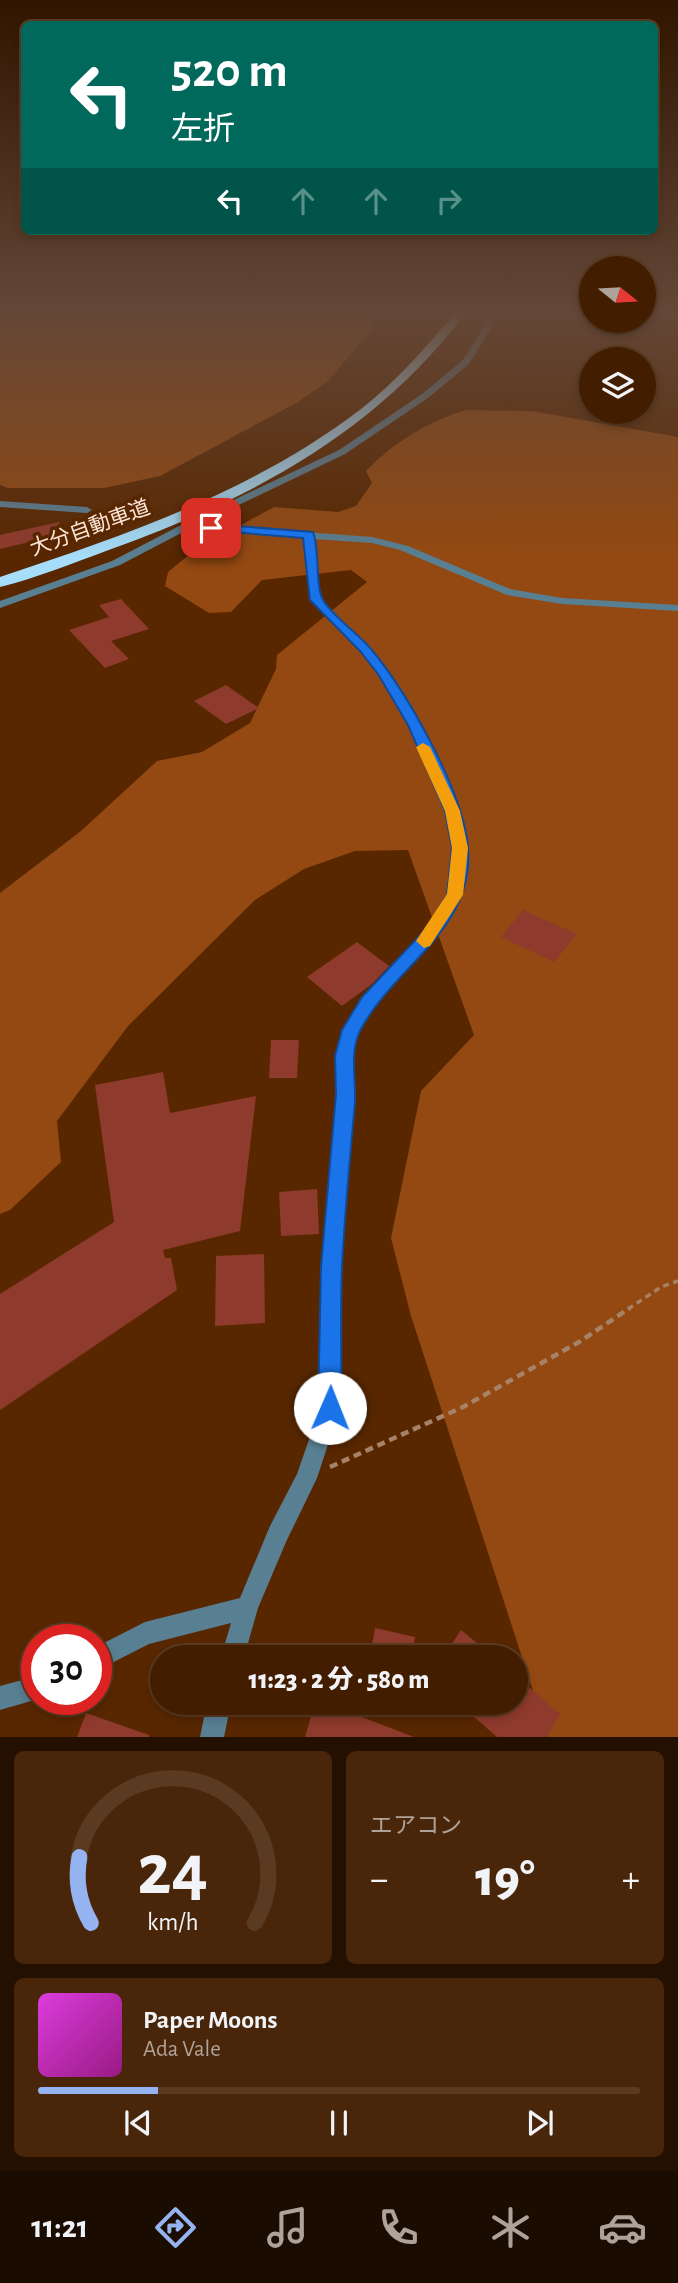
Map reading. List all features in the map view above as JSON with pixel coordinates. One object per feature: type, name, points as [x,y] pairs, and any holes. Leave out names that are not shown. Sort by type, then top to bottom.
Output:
[{"type":"highway","name":"大分自動車道","points":[[0,571],[59,553],[169,511],[246,475],[341,419],[372,395]]},
{"type":"highway","name":"大分自動車道","points":[[0,582],[142,533],[258,481],[308,453],[388,395]]},
{"type":"street","points":[[0,605],[116,563],[342,452],[423,395]]},
{"type":"street","points":[[0,504],[87,510]]},
{"type":"street","points":[[187,526],[372,540],[404,548],[507,592],[562,601],[678,608]]},
{"type":"street","points":[[236,1645],[247,1608],[278,1534],[306,1478],[330,1408],[332,1267],[346,1094],[344,1056],[351,1030],[369,1002],[432,933],[455,895],[460,848],[452,811],[415,725],[384,673],[365,649],[316,600],[309,535]]},
{"type":"street","points":[[112,1651],[145,1633],[247,1608]]},
{"type":"street","points":[[0,1698],[21,1692]]},
{"type":"street","points":[[212,1737],[217,1715]]},
{"type":"path","points":[[306,1478],[463,1407],[579,1342],[661,1287],[678,1281]]},
{"type":"shaded area","points":[[0,395],[308,395],[160,476],[104,488],[8,488],[0,485]]},
{"type":"shaded area","points":[[465,410],[532,411],[579,419],[579,424],[605,424],[678,437],[678,1737],[548,1737],[528,1676],[528,1645],[518,1645],[411,1316],[391,1238],[421,1091],[474,1035],[408,850],[355,851],[304,869],[255,900],[128,1026],[57,1121],[61,1162],[10,1210],[0,1214],[0,893],[81,831],[157,761],[202,752],[250,723],[276,669],[277,655],[367,582],[351,570],[262,580],[231,612],[209,613],[165,586],[168,572],[195,550],[274,507],[338,512],[356,506],[372,483],[366,471],[412,434]]},
{"type":"building","points":[[59,522],[67,533],[0,549],[0,535]]},
{"type":"building","points":[[121,599],[149,629],[111,641],[129,659],[105,668],[69,630],[109,617],[99,605]]},
{"type":"building","points":[[226,685],[259,708],[226,724],[194,701]]},
{"type":"building","points":[[523,910],[577,934],[554,962],[501,937]]},
{"type":"building","points":[[357,942],[389,966],[372,984],[342,1006],[307,977]]},
{"type":"building","points":[[271,1040],[299,1040],[297,1078],[269,1078]]},
{"type":"building","points":[[163,1072],[170,1113],[256,1096],[240,1231],[163,1250],[165,1258],[171,1258],[177,1290],[0,1410],[0,1294],[114,1222],[95,1085]]},
{"type":"building","points":[[317,1189],[319,1234],[281,1236],[279,1192]]},
{"type":"building","points":[[264,1254],[265,1323],[215,1326],[216,1256]]},
{"type":"building","points":[[375,1628],[415,1637],[414,1645],[372,1645]]},
{"type":"building","points":[[461,1630],[479,1645],[451,1645]]},
{"type":"building","points":[[528,1686],[560,1714],[547,1737],[497,1737],[472,1715],[528,1715]]},
{"type":"building","points":[[85,1715],[149,1735],[149,1737],[77,1737]]},
{"type":"building","points":[[311,1715],[356,1715],[414,1737],[305,1737]]},
{"type":"slow traffic","points":[[423,747],[452,811],[460,848],[455,895],[432,933],[424,941]]},
{"type":"route","points":[[211,528],[309,535],[316,600],[327,614],[365,649],[384,673],[415,725],[452,811],[460,848],[455,895],[432,933],[369,1002],[351,1030],[344,1056],[346,1094],[332,1267],[330,1408]]}]
